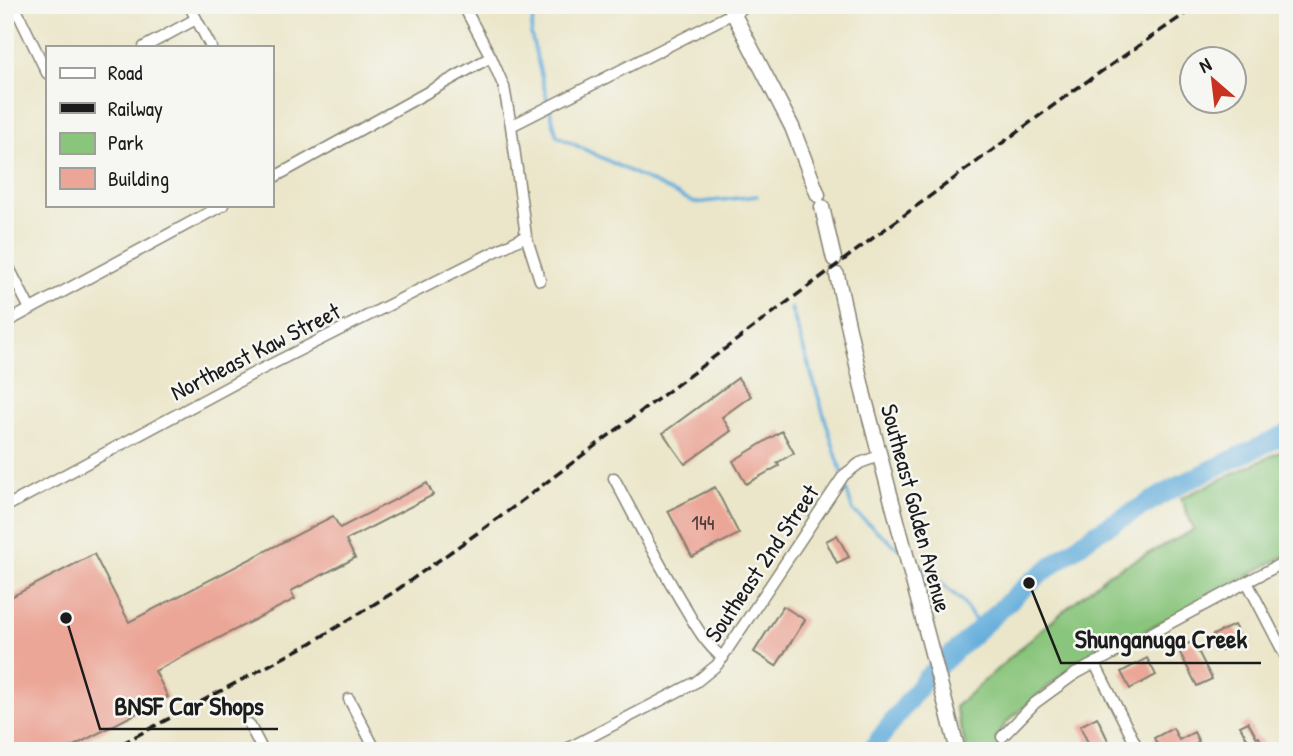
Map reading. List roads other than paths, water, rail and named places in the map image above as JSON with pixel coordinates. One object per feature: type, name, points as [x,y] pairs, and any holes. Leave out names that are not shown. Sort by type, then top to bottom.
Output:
[{"type":"street","points":[[14,5],[46,72]]},
{"type":"street","points":[[189,5],[210,46]]},
{"type":"street","points":[[463,5],[504,87],[526,236],[540,279]]},
{"type":"street","points":[[511,126],[731,9],[749,5]]},
{"type":"street","points":[[731,9],[792,127],[820,201],[834,258]]},
{"type":"street","points":[[146,46],[196,19]]},
{"type":"street","points":[[274,177],[491,57]]},
{"type":"street","points":[[5,323],[221,206]]},
{"type":"street","name":"Northeast Kaw Street","points":[[5,507],[256,372],[526,236]]},
{"type":"street","points":[[5,260],[30,309]]},
{"type":"street","name":"Southeast Golden Avenue","points":[[838,275],[864,396],[958,751]]},
{"type":"street","name":"Southeast 2nd Street","points":[[563,751],[696,682],[723,658],[844,475],[860,463],[880,456]]},
{"type":"street","points":[[614,478],[672,586],[699,630],[714,651],[723,658]]},
{"type":"street","points":[[1002,737],[1056,686],[1288,560]]},
{"type":"street","points":[[1247,582],[1288,662]]},
{"type":"street","points":[[1095,664],[1139,751]]},
{"type":"street","points":[[349,699],[376,751]]},
{"type":"street","points":[[250,724],[263,751]]},
{"type":"waterway","points":[[535,5],[531,34],[548,103]]},
{"type":"waterway","points":[[550,110],[557,136],[695,203],[757,196]]},
{"type":"waterway","points":[[791,308],[842,474]]},
{"type":"waterway","points":[[870,751],[926,678],[1029,583],[1094,534],[1181,484],[1288,433]]},
{"type":"waterway","points":[[844,482],[853,511],[899,549]]},
{"type":"waterway","points":[[913,560],[962,601],[980,628]]},
{"type":"railway","points":[[108,751],[311,643],[394,592],[500,517],[1073,91],[1198,5]]},
{"type":"place","name":"Shunganuga Creek","points":[[1029,583]]},
{"type":"place","name":"BNSF Car Shops","points":[[66,618]]}]
